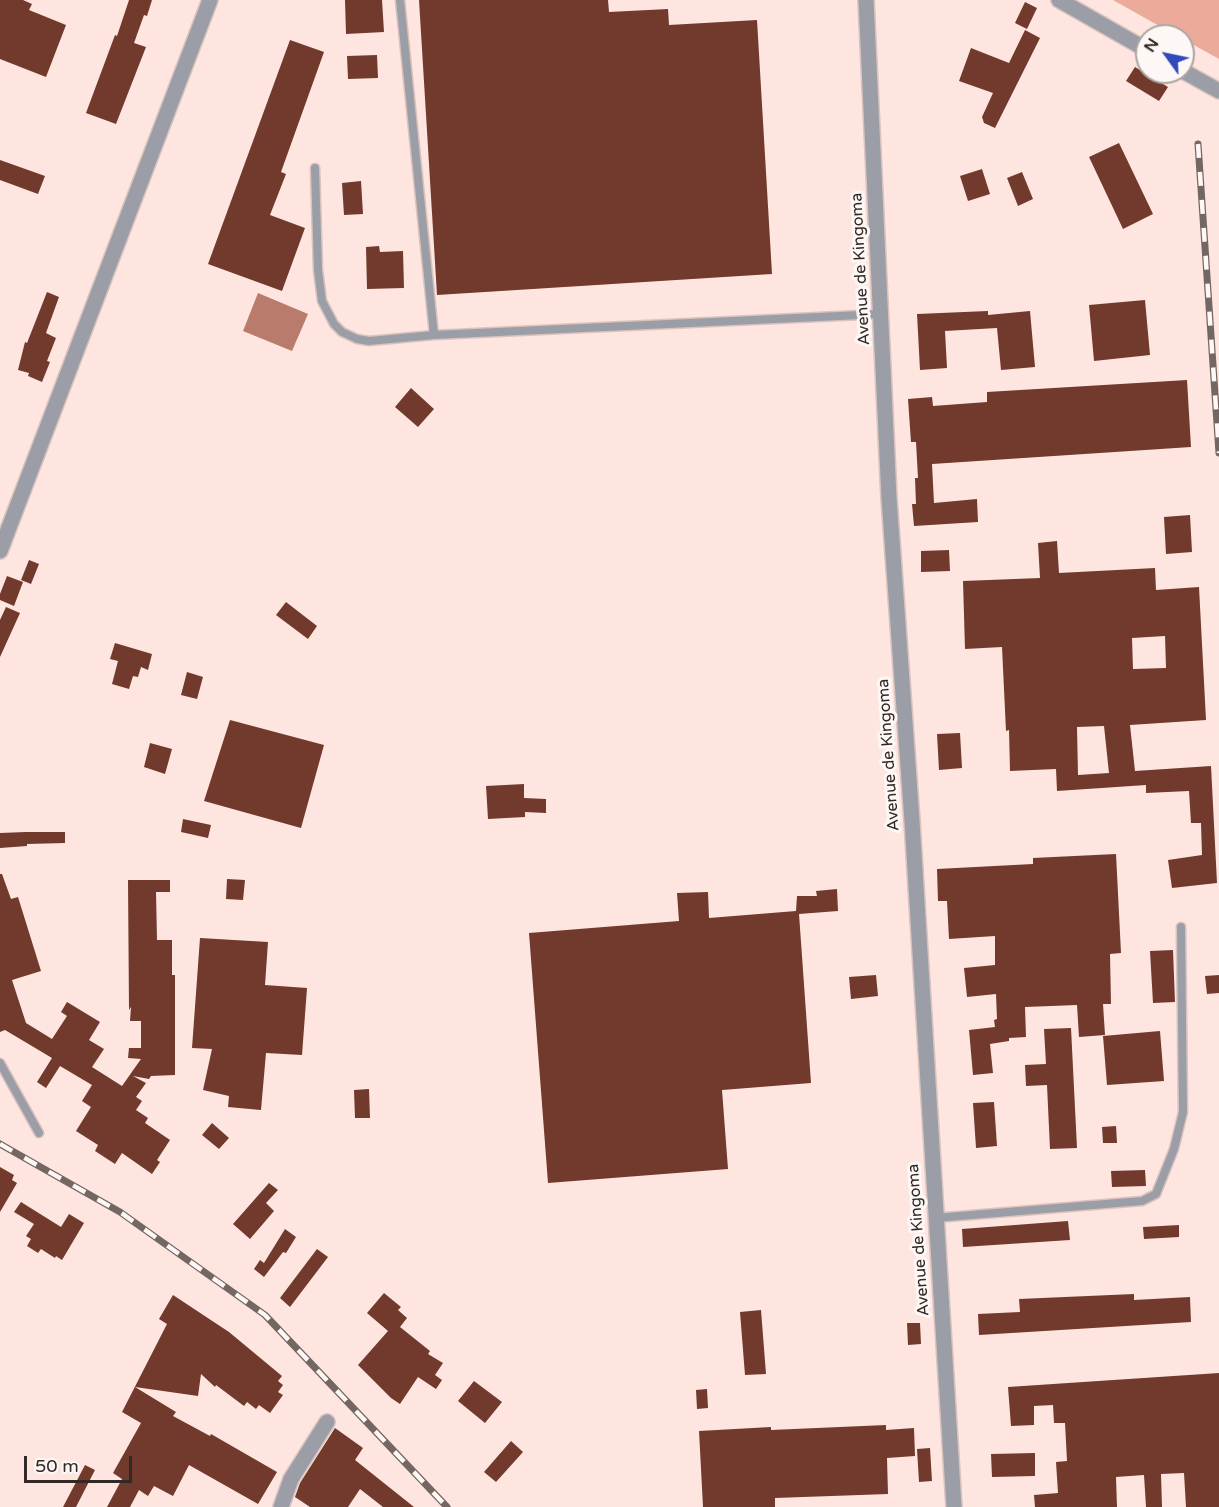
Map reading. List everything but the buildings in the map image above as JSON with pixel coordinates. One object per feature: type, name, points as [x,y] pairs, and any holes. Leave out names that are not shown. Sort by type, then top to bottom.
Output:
[{"type":"street","points":[[0,551],[210,0]]},
{"type":"street","name":"Avenue de Kingoma","points":[[866,0],[889,498],[912,821],[954,1507]]},
{"type":"street","points":[[1059,0],[1135,43]]},
{"type":"street","points":[[1195,78],[1219,91]]},
{"type":"street","points":[[281,1507],[291,1479],[327,1422]]},
{"type":"lane","points":[[400,0],[434,334]]},
{"type":"lane","points":[[315,168],[318,270],[322,301],[334,324],[342,332],[369,341],[434,334],[882,314]]},
{"type":"lane","points":[[935,1218],[1142,1201],[1156,1194],[1174,1149],[1183,1112],[1180,927]]},
{"type":"lane","points":[[0,1064],[39,1133]]},
{"type":"shaded area","points":[[1113,0],[1219,0],[1219,59],[1195,46],[1195,24],[1156,24]]},
{"type":"shaded area","points":[[258,293],[308,314],[292,351],[243,331]]},
{"type":"railway","points":[[1198,144],[1219,453]]},
{"type":"railway","points":[[0,1144],[120,1212],[265,1315],[447,1507]]}]
